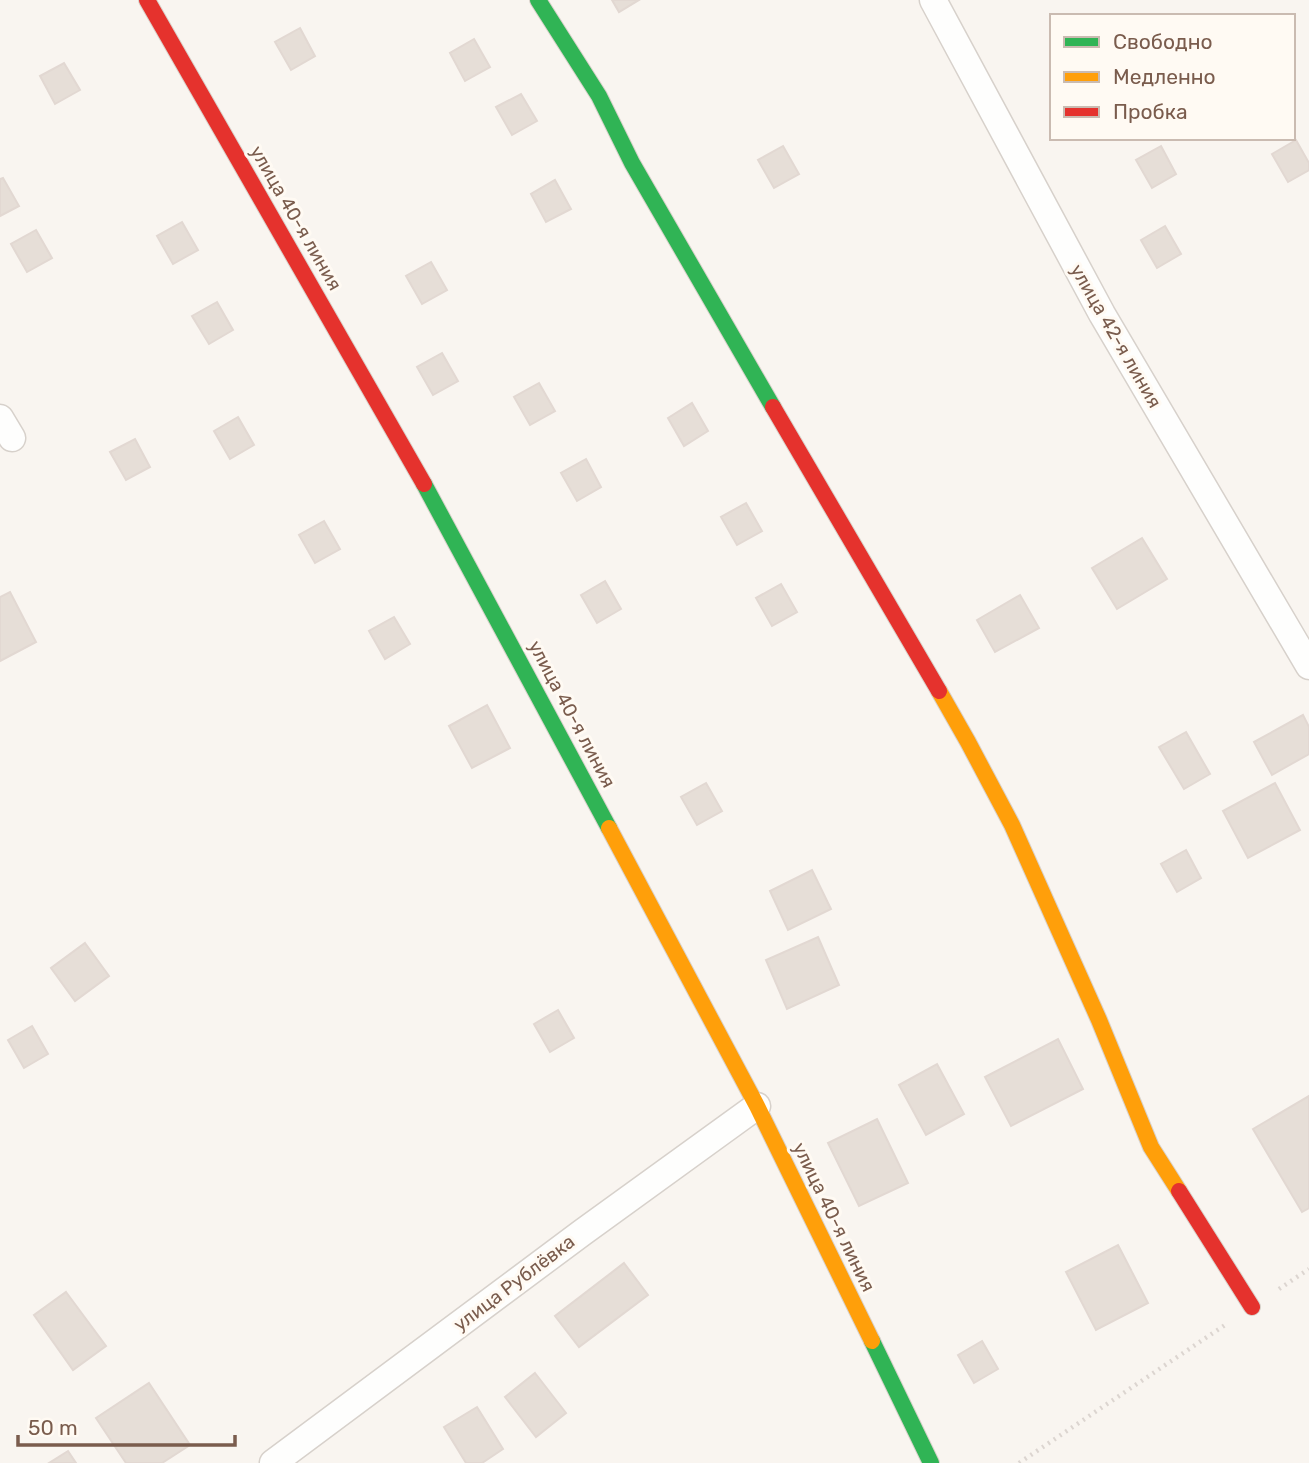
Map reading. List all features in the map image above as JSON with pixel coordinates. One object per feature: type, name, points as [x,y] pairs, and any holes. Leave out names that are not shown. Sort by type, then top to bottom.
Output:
[{"type":"street","points":[[538,0],[598,96],[632,163],[968,742],[1012,825],[1099,1020],[1151,1147],[1252,1307]]},
{"type":"street","name":"улица 42-я линия","points":[[933,0],[1102,314],[1309,666]]},
{"type":"street","name":"улица 40-я линия","points":[[153,2],[438,508],[757,1106],[931,1463]]},
{"type":"street","name":"улица Рублёвка","points":[[273,1463],[757,1106]]},
{"type":"path","points":[[1019,1463],[1309,1269]]},
{"type":"building","points":[[612,0],[639,0],[619,12]]},
{"type":"building","points":[[300,28],[315,56],[291,70],[275,42]]},
{"type":"building","points":[[474,39],[490,67],[465,81],[450,53]]},
{"type":"building","points":[[64,63],[80,90],[55,104],[40,76]]},
{"type":"building","points":[[521,94],[537,121],[512,135],[496,107]]},
{"type":"building","points":[[1296,140],[1309,163],[1309,170],[1288,182],[1272,154]]},
{"type":"building","points":[[783,146],[799,174],[774,188],[758,160]]},
{"type":"building","points":[[1161,146],[1176,174],[1152,188],[1136,160]]},
{"type":"building","points":[[3,178],[19,206],[0,216],[0,179]]},
{"type":"building","points":[[555,180],[571,209],[546,222],[531,194]]},
{"type":"building","points":[[182,222],[198,250],[173,264],[157,236]]},
{"type":"building","points":[[1165,226],[1181,254],[1157,268],[1141,240]]},
{"type":"building","points":[[36,230],[52,258],[27,272],[11,244]]},
{"type":"building","points":[[431,262],[447,290],[422,304],[406,276]]},
{"type":"building","points":[[217,302],[233,330],[209,344],[192,316]]},
{"type":"building","points":[[442,353],[458,381],[433,395],[417,367]]},
{"type":"building","points":[[539,383],[555,411],[530,425],[514,397]]},
{"type":"building","points":[[692,403],[708,431],[684,446],[668,418]]},
{"type":"building","points":[[238,417],[254,445],[230,459],[214,431]]},
{"type":"building","points":[[135,439],[150,467],[126,480],[110,452]]},
{"type":"building","points":[[586,459],[601,487],[577,501],[561,473]]},
{"type":"building","points":[[746,503],[762,531],[737,545],[721,517]]},
{"type":"building","points":[[324,521],[340,549],[315,563],[299,535]]},
{"type":"building","points":[[1142,538],[1167,579],[1117,609],[1092,568]]},
{"type":"building","points":[[605,581],[621,609],[597,623],[581,595]]},
{"type":"building","points":[[781,584],[797,612],[772,626],[756,598]]},
{"type":"building","points":[[10,592],[36,642],[0,661],[0,597]]},
{"type":"building","points":[[1020,595],[1039,628],[995,652],[977,620]]},
{"type":"building","points":[[394,617],[410,644],[385,659],[369,631]]},
{"type":"building","points":[[487,705],[510,748],[472,768],[449,726]]},
{"type":"building","points":[[1303,715],[1309,727],[1309,754],[1272,775],[1254,742]]},
{"type":"building","points":[[1186,732],[1210,774],[1184,789],[1159,747]]},
{"type":"building","points":[[706,783],[722,811],[697,825],[681,797]]},
{"type":"building","points":[[1275,783],[1300,830],[1248,858],[1223,811]]},
{"type":"building","points":[[1186,850],[1201,878],[1177,892],[1161,864]]},
{"type":"building","points":[[812,870],[831,909],[788,930],[770,891]]},
{"type":"building","points":[[818,937],[839,985],[787,1009],[766,960]]},
{"type":"building","points":[[85,943],[109,976],[75,1001],[51,968]]},
{"type":"building","points":[[558,1010],[574,1038],[550,1052],[534,1024]]},
{"type":"building","points":[[32,1026],[48,1054],[24,1068],[8,1040]]},
{"type":"building","points":[[1058,1039],[1083,1089],[1011,1126],[985,1077]]},
{"type":"building","points":[[937,1064],[964,1114],[926,1135],[899,1085]]},
{"type":"building","points":[[1309,1096],[1309,1208],[1302,1212],[1253,1129]]},
{"type":"building","points":[[877,1119],[908,1183],[859,1206],[828,1143]]},
{"type":"building","points":[[1118,1245],[1148,1303],[1096,1330],[1066,1272]]},
{"type":"building","points":[[624,1263],[648,1295],[579,1347],[555,1316]]},
{"type":"building","points":[[66,1292],[106,1346],[73,1370],[34,1315]]},
{"type":"building","points":[[982,1341],[998,1369],[974,1383],[958,1355]]},
{"type":"building","points":[[535,1373],[566,1413],[536,1437],[505,1397]]},
{"type":"building","points":[[149,1383],[190,1445],[162,1463],[126,1463],[96,1418]]},
{"type":"building","points":[[477,1407],[503,1449],[482,1463],[466,1463],[444,1427]]},
{"type":"building","points":[[68,1451],[76,1463],[49,1463]]},
{"type":"traffic: fast","points":[[538,0],[599,96],[632,163],[773,407]]},
{"type":"traffic: fast","points":[[424,484],[609,828]]},
{"type":"traffic: fast","points":[[872,1341],[931,1463]]},
{"type":"traffic: slow","points":[[939,691],[1012,825],[1099,1020],[1151,1147],[1179,1191]]},
{"type":"traffic: slow","points":[[609,828],[757,1106],[872,1341]]},
{"type":"traffic: jam","points":[[147,0],[424,484]]},
{"type":"traffic: jam","points":[[773,407],[939,691]]},
{"type":"traffic: jam","points":[[1179,1191],[1252,1307]]}]
